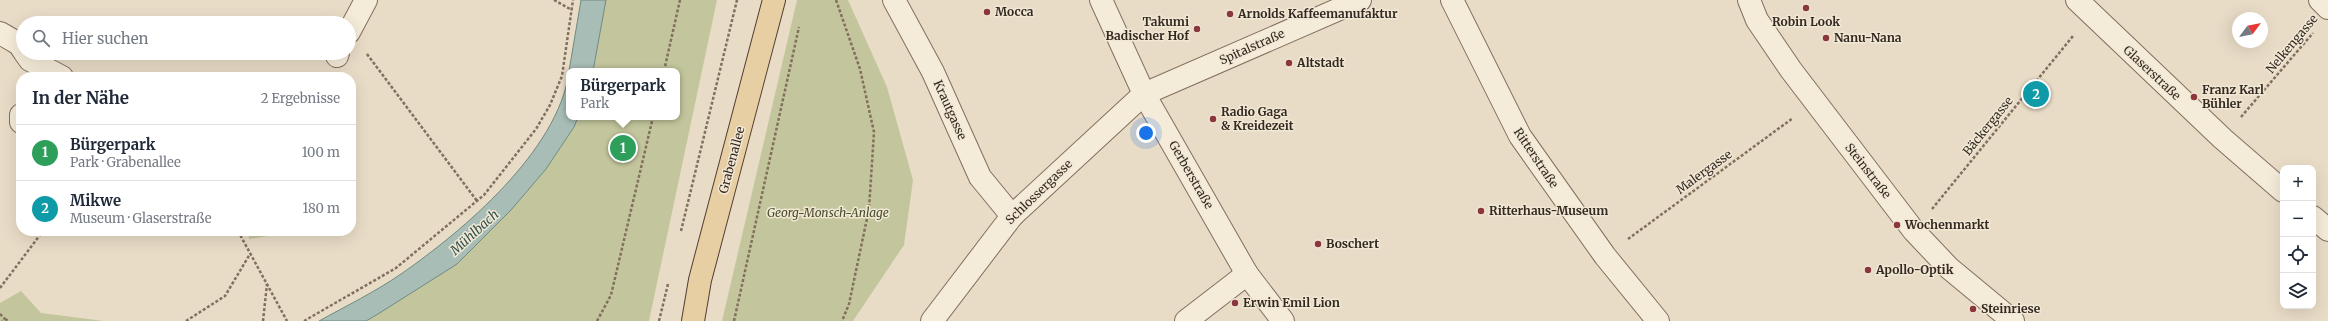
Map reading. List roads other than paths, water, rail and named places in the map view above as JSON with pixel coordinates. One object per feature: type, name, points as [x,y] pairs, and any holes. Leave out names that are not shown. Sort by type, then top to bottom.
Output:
[{"type":"main road","name":"Grabenallee","points":[[693,321],[700,280],[774,0]]},
{"type":"street","points":[[356,19],[366,0]]},
{"type":"street","name":"Krautgasse","points":[[894,0],[933,72],[980,177],[1012,216]]},
{"type":"street","name":"Gerberstraße","points":[[1101,0],[1144,94],[1247,274],[1283,321]]},
{"type":"street","name":"Spitalstraße","points":[[1144,94],[1360,0]]},
{"type":"street","name":"Ritterstraße","points":[[1452,0],[1520,136],[1605,256],[1658,321]]},
{"type":"street","name":"Steinstraße","points":[[1749,0],[1758,20],[1814,102],[1914,231],[1949,268],[2013,321]]},
{"type":"street","points":[[2320,0],[2328,8]]},
{"type":"street","name":"Glaserstraße","points":[[2084,7],[2223,139],[2280,188]]},
{"type":"street","points":[[0,33],[16,42]]},
{"type":"street","points":[[26,60],[51,72]]},
{"type":"street","name":"Schlossergasse","points":[[932,321],[1012,216],[1144,94]]},
{"type":"street","points":[[2316,220],[2328,230]]},
{"type":"street","points":[[1186,321],[1247,274]]},
{"type":"water","points":[[581,0],[606,0],[594,68],[570,68]]},
{"type":"water","name":"Mühlbach","points":[[566,83],[566,120],[577,120],[574,127],[546,169],[511,210],[457,264],[366,321],[319,321],[381,287],[401,274],[426,256],[479,212],[527,159],[547,131],[561,102]]},
{"type":"place","name":"Robin Look","points":[[1806,8]]},
{"type":"place","name":"Mocca","points":[[987,12]]},
{"type":"place","name":"Arnolds Kaffeemanufaktur","points":[[1230,14]]},
{"type":"place","name":"Takumi Badischer Hof","points":[[1197,29]]},
{"type":"place","name":"Nanu-Nana","points":[[1826,38]]},
{"type":"place","name":"Altstadt","points":[[1289,63]]},
{"type":"place","name":"Mikwe","points":[[2036,94]]},
{"type":"place","name":"Franz Karl Bühler","points":[[2194,97]]},
{"type":"place","name":"Radio Gaga & Kreidezeit","points":[[1213,119]]},
{"type":"place","name":"Bürgerpark","points":[[623,148]]},
{"type":"place","name":"Ritterhaus-Museum","points":[[1481,211]]},
{"type":"place","name":"Wochenmarkt","points":[[1897,225]]},
{"type":"place","name":"Boschert","points":[[1318,244]]},
{"type":"place","name":"Apollo-Optik","points":[[1868,270]]},
{"type":"place","name":"Erwin Emil Lion","points":[[1235,303]]},
{"type":"place","name":"Steinriese","points":[[1973,309]]},
{"type":"park label","name":"Georg-Monsch-Anlage","points":[[828,213]]}]
